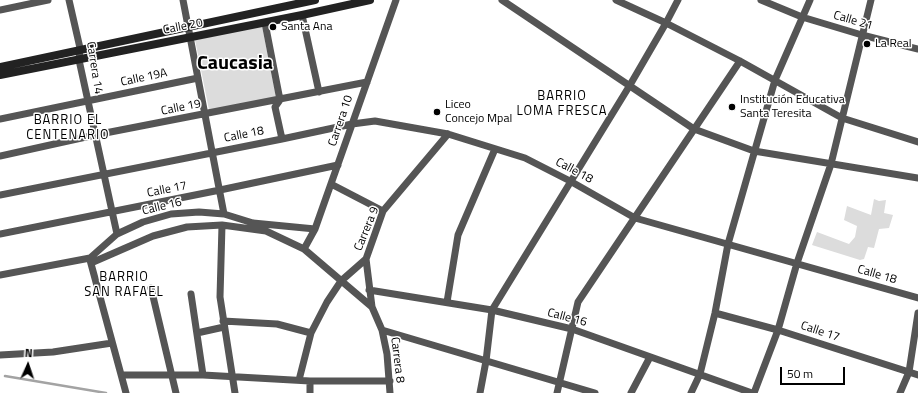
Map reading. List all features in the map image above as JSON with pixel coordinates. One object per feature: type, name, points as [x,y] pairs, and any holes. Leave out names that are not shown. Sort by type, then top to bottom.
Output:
[{"type":"street","points":[[0,10],[29,2],[48,0]]},
{"type":"street","name":"Carrera 14","points":[[69,0],[80,50],[79,60],[117,234]]},
{"type":"street","points":[[183,0],[224,214]]},
{"type":"street","name":"Calle 20","points":[[0,67],[315,0]]},
{"type":"street","name":"Calle 20","points":[[0,75],[265,23],[370,0]]},
{"type":"street","name":"Carrera 10","points":[[304,249],[315,229],[396,0]]},
{"type":"street","points":[[502,0],[694,129],[754,151],[918,178]]},
{"type":"street","points":[[616,0],[666,23],[740,61],[842,118],[918,142]]},
{"type":"street","points":[[480,393],[486,361],[492,310],[570,181],[630,86],[678,0]]},
{"type":"street","name":"Calle 21","points":[[761,0],[802,17],[918,50]]},
{"type":"street","points":[[690,393],[700,374],[715,313],[728,244],[774,80],[810,0]]},
{"type":"street","points":[[753,393],[778,330],[797,264],[831,164],[871,0]]},
{"type":"street","points":[[302,15],[319,92]]},
{"type":"street","points":[[265,23],[280,100],[274,107],[282,139]]},
{"type":"street","points":[[557,393],[578,302],[740,61]]},
{"type":"street","name":"Calle 19A","points":[[0,119],[198,78]]},
{"type":"street","name":"Calle 19","points":[[0,156],[95,135],[367,82]]},
{"type":"street","name":"Calle 18","points":[[0,195],[352,124],[374,121],[448,134],[525,158],[570,181],[635,218],[918,298]]},
{"type":"street","name":"Carrera 9","points":[[299,380],[311,333],[327,302],[341,281],[366,259],[383,211],[448,134]]},
{"type":"street","points":[[447,302],[458,235],[495,149]]},
{"type":"street","name":"Calle 17","points":[[0,234],[338,165]]},
{"type":"street","points":[[331,184],[383,211]]},
{"type":"street","name":"Calle 16","points":[[90,261],[117,234],[143,222],[171,214],[199,212],[224,214],[253,223],[315,229]]},
{"type":"street","points":[[222,225],[220,297],[235,393]]},
{"type":"street","points":[[0,276],[90,261],[153,236],[187,227],[222,225],[266,232],[304,249],[372,307]]},
{"type":"street","points":[[366,259],[372,307]]},
{"type":"street","points":[[90,261],[126,393]]},
{"type":"street","points":[[151,288],[176,393]]},
{"type":"street","name":"Calle 16","points":[[369,290],[492,310],[572,329],[753,393]]},
{"type":"street","points":[[191,294],[203,375]]},
{"type":"street","name":"Carrera 8","points":[[372,307],[382,330],[390,381],[390,393]]},
{"type":"street","name":"Calle 17","points":[[715,313],[778,330],[918,375]]},
{"type":"street","points":[[900,393],[909,372],[918,313]]},
{"type":"street","points":[[197,333],[224,324],[277,324],[311,333]]},
{"type":"street","points":[[382,330],[595,393]]},
{"type":"street","points":[[0,355],[53,352],[112,343]]},
{"type":"street","points":[[631,393],[650,357]]},
{"type":"street","points":[[122,375],[203,375],[310,381],[390,381]]},
{"type":"street","points":[[310,381],[310,393]]},
{"type":"shaded area","points":[[262,26],[276,97],[209,110],[195,40]]},
{"type":"shaded area","points":[[874,199],[879,201],[886,200],[884,213],[893,215],[889,228],[879,229],[874,248],[868,247],[864,259],[860,260],[812,245],[817,232],[849,244],[855,237],[857,226],[844,220],[847,206],[871,215]]},
{"type":"waterway","points":[[5,376],[106,393]]},
{"type":"place","name":"Santa Ana","points":[[273,27]]},
{"type":"place","name":"La Real","points":[[867,44]]},
{"type":"place","name":"Institución Educativa Santa Teresita","points":[[732,107]]},
{"type":"place","name":"Liceo Concejo Mpal","points":[[437,112]]},
{"type":"district","name":"Caucasia","points":[[235,64]]},
{"type":"district","name":"BARRIO LOMA FRESCA","points":[[562,104]]},
{"type":"district","name":"BARRIO EL CENTENARIO","points":[[68,128]]},
{"type":"district","name":"BARRIO SAN RAFAEL","points":[[124,286]]}]
